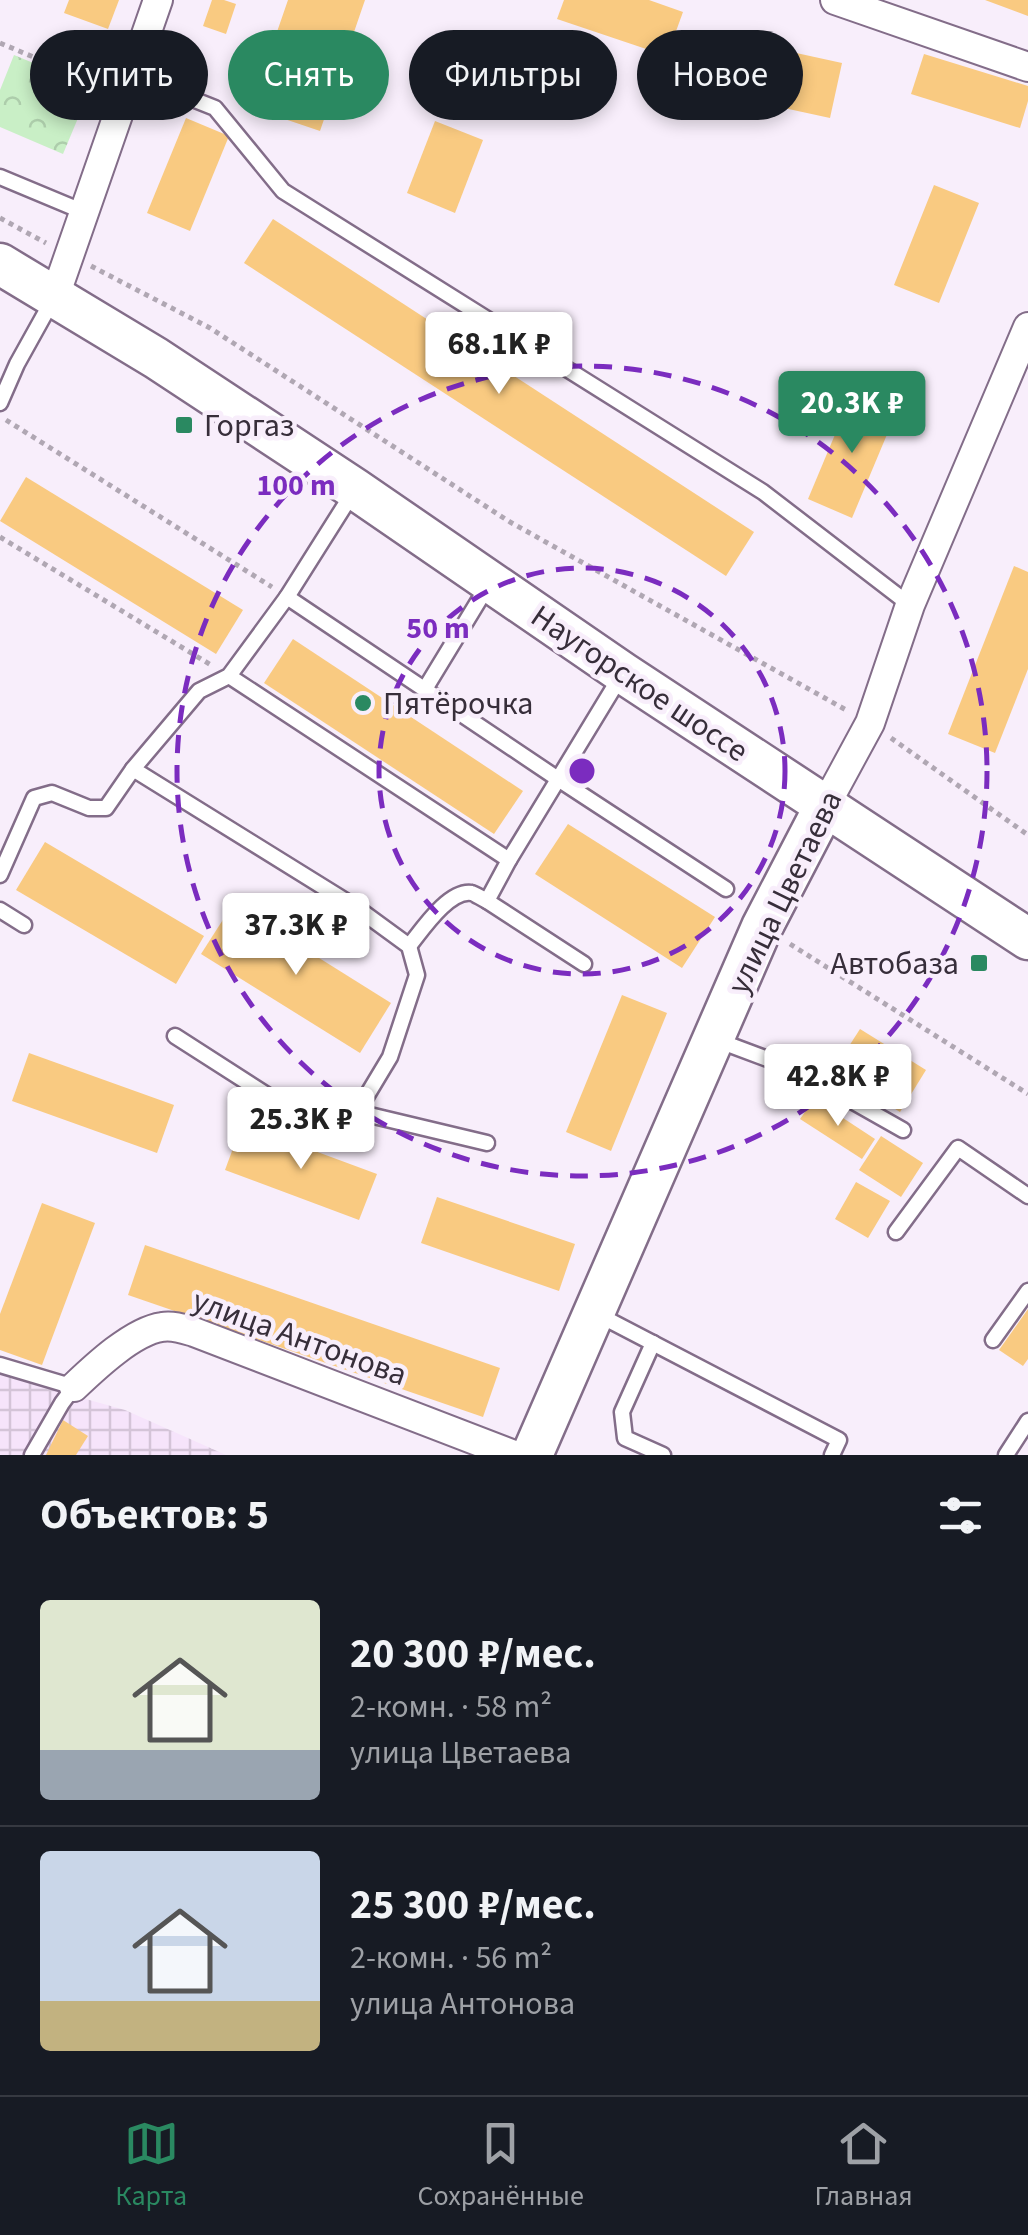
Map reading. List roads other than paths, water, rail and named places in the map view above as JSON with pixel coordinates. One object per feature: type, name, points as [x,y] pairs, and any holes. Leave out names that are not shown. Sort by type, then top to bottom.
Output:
[{"type":"main road","name":"Наугорское шоссе","points":[[0,264],[156,358],[356,489],[623,673],[1028,939]]},
{"type":"main road","name":"улица Цветаева","points":[[532,1455],[762,926],[825,806]]},
{"type":"street","points":[[148,30],[158,0]]},
{"type":"street","points":[[835,0],[1028,68]]},
{"type":"street","points":[[55,296],[116,120]]},
{"type":"street","name":"улица Цветаева","points":[[825,806],[870,723],[910,605],[1028,327]]},
{"type":"street","name":"улица Антонова","points":[[74,1387],[136,1338],[158,1328],[178,1328],[514,1455]]},
{"type":"lane","points":[[208,105],[215,108],[283,190],[763,492],[910,605]]},
{"type":"lane","points":[[0,177],[84,212]]},
{"type":"lane","points":[[0,403],[16,364],[55,296]]},
{"type":"lane","points":[[0,875],[34,798],[52,793],[89,808],[106,808],[133,769],[199,691],[230,676],[356,489]]},
{"type":"lane","points":[[425,690],[490,582]]},
{"type":"lane","points":[[287,596],[726,889]]},
{"type":"lane","points":[[488,901],[623,673]]},
{"type":"lane","points":[[230,676],[509,860]]},
{"type":"lane","points":[[133,769],[357,908],[409,946],[417,975],[390,1056],[357,1112],[323,1132],[176,1036]]},
{"type":"lane","points":[[409,946],[444,904],[459,895],[473,893],[584,964]]},
{"type":"lane","points":[[0,910],[24,925]]},
{"type":"lane","points":[[714,1038],[797,1070],[903,1130]]},
{"type":"lane","points":[[357,1112],[487,1143]]},
{"type":"lane","points":[[896,1232],[958,1148],[1028,1196]]},
{"type":"lane","points":[[993,1340],[1028,1291]]},
{"type":"lane","points":[[594,1313],[838,1440],[832,1455]]},
{"type":"lane","points":[[653,1344],[622,1412],[626,1438],[664,1455]]},
{"type":"lane","points":[[0,1365],[74,1387],[32,1455]]},
{"type":"lane","points":[[1006,1455],[1028,1421]]},
{"type":"place","name":"Горгаз","points":[[184,425]]},
{"type":"place","name":"Пятёрочка","points":[[363,703]]},
{"type":"place","name":"Автобаза","points":[[979,963]]}]
